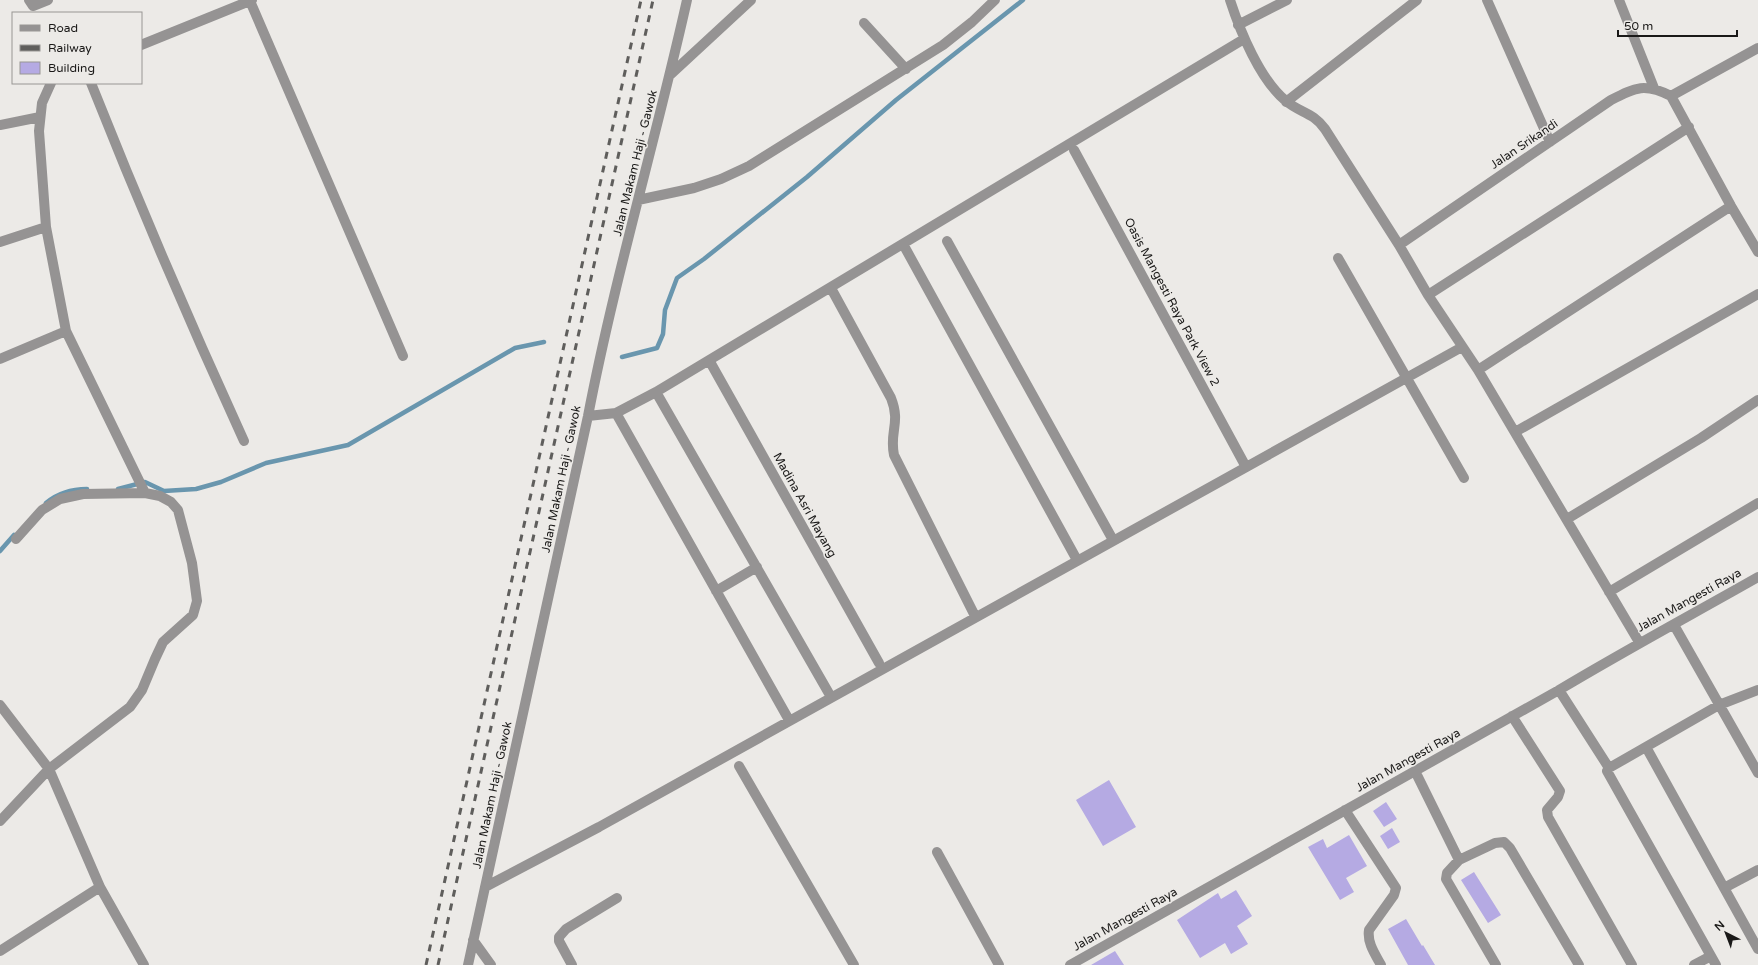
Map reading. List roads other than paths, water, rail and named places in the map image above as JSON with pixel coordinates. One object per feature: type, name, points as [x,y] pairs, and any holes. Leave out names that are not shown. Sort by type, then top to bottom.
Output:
[{"type":"street","points":[[33,6],[48,0]]},
{"type":"street","points":[[142,45],[251,0],[403,356]]},
{"type":"street","name":"Jalan Makam Haji - Gawok","points":[[468,965],[603,342],[671,74],[687,0]]},
{"type":"street","points":[[671,74],[751,0]]},
{"type":"street","points":[[638,200],[694,188],[721,179],[749,166],[943,45],[972,22],[996,0]]},
{"type":"street","points":[[1230,0],[1244,39],[1269,82],[1286,102],[1310,114],[1322,124],[1399,245],[1428,295],[1478,370],[1516,432],[1639,642]]},
{"type":"street","points":[[1238,25],[1287,0]]},
{"type":"street","points":[[1286,102],[1417,0]]},
{"type":"street","points":[[1487,0],[1550,142]]},
{"type":"street","points":[[1619,0],[1654,88]]},
{"type":"street","points":[[864,23],[906,69]]},
{"type":"street","points":[[588,416],[616,413],[656,392],[1244,39]]},
{"type":"street","points":[[1757,249],[1731,206],[1671,96],[1758,48]]},
{"type":"street","points":[[50,84],[45,95],[40,117],[39,132],[46,227],[66,331],[142,487]]},
{"type":"street","points":[[91,84],[184,308],[244,441]]},
{"type":"street","name":"Jalan Srikandi","points":[[1399,245],[1611,100],[1629,90],[1654,88],[1671,96]]},
{"type":"street","points":[[0,125],[40,117]]},
{"type":"street","points":[[1428,295],[1689,127]]},
{"type":"street","name":"Oasis Mangesti Raya Park View 2","points":[[1074,150],[1246,466]]},
{"type":"street","points":[[1478,370],[1731,206]]},
{"type":"street","points":[[0,242],[46,227]]},
{"type":"street","points":[[947,241],[1113,540]]},
{"type":"street","points":[[903,244],[1077,560]]},
{"type":"street","points":[[1338,258],[1464,478]]},
{"type":"street","points":[[832,290],[891,398],[897,419],[892,444],[894,455],[975,616]]},
{"type":"street","points":[[1516,432],[1758,294]]},
{"type":"street","points":[[0,359],[66,331]]},
{"type":"street","points":[[485,887],[599,826],[1462,347]]},
{"type":"street","name":"Madina Asri Mayang","points":[[709,360],[879,663]]},
{"type":"street","points":[[656,392],[831,697]]},
{"type":"street","points":[[1568,519],[1701,438],[1758,400]]},
{"type":"street","points":[[616,413],[789,720]]},
{"type":"street","points":[[0,821],[49,769],[130,707],[142,690],[154,658],[163,642],[185,623],[196,610],[197,601],[192,563],[178,510],[168,499],[142,487],[83,494],[60,499],[42,510],[16,539]]},
{"type":"street","points":[[1609,592],[1758,503]]},
{"type":"street","points":[[716,590],[756,567]]},
{"type":"street","name":"Jalan Mangesti Raya","points":[[1070,965],[1081,962],[1345,810],[1559,690],[1639,642],[1674,625],[1758,578]]},
{"type":"street","points":[[1674,625],[1758,773]]},
{"type":"street","points":[[1559,690],[1609,768],[1608,773],[1713,961],[1694,965]]},
{"type":"street","points":[[1609,768],[1719,705],[1758,690]]},
{"type":"street","points":[[0,705],[49,769],[100,887],[144,965]]},
{"type":"street","points":[[1512,716],[1560,791],[1547,810],[1548,817],[1632,965]]},
{"type":"street","points":[[1646,747],[1758,949]]},
{"type":"street","points":[[739,766],[854,965]]},
{"type":"street","points":[[1415,771],[1459,860]]},
{"type":"street","points":[[1345,810],[1396,888],[1394,895],[1369,930],[1368,936],[1370,946],[1381,965]]},
{"type":"street","points":[[1496,965],[1446,879],[1447,873],[1459,860],[1504,842],[1510,848],[1579,965]]},
{"type":"street","points":[[937,852],[999,965]]},
{"type":"street","points":[[1724,888],[1758,870]]},
{"type":"street","points":[[0,951],[100,887]]},
{"type":"street","points":[[572,965],[559,941],[561,934],[617,898]]},
{"type":"street","points":[[473,940],[491,965]]},
{"type":"waterway","points":[[622,357],[657,348],[663,334],[665,310],[677,278],[704,259],[807,177],[896,100],[1023,0]]},
{"type":"waterway","points":[[118,489],[145,482],[164,491],[196,489],[221,482],[266,463],[348,445],[515,348],[544,342]]},
{"type":"waterway","points":[[46,503],[65,492],[87,489]]},
{"type":"waterway","points":[[0,551],[14,535]]},
{"type":"railway","points":[[426,965],[641,0]]},
{"type":"railway","points":[[438,965],[653,0]]}]
